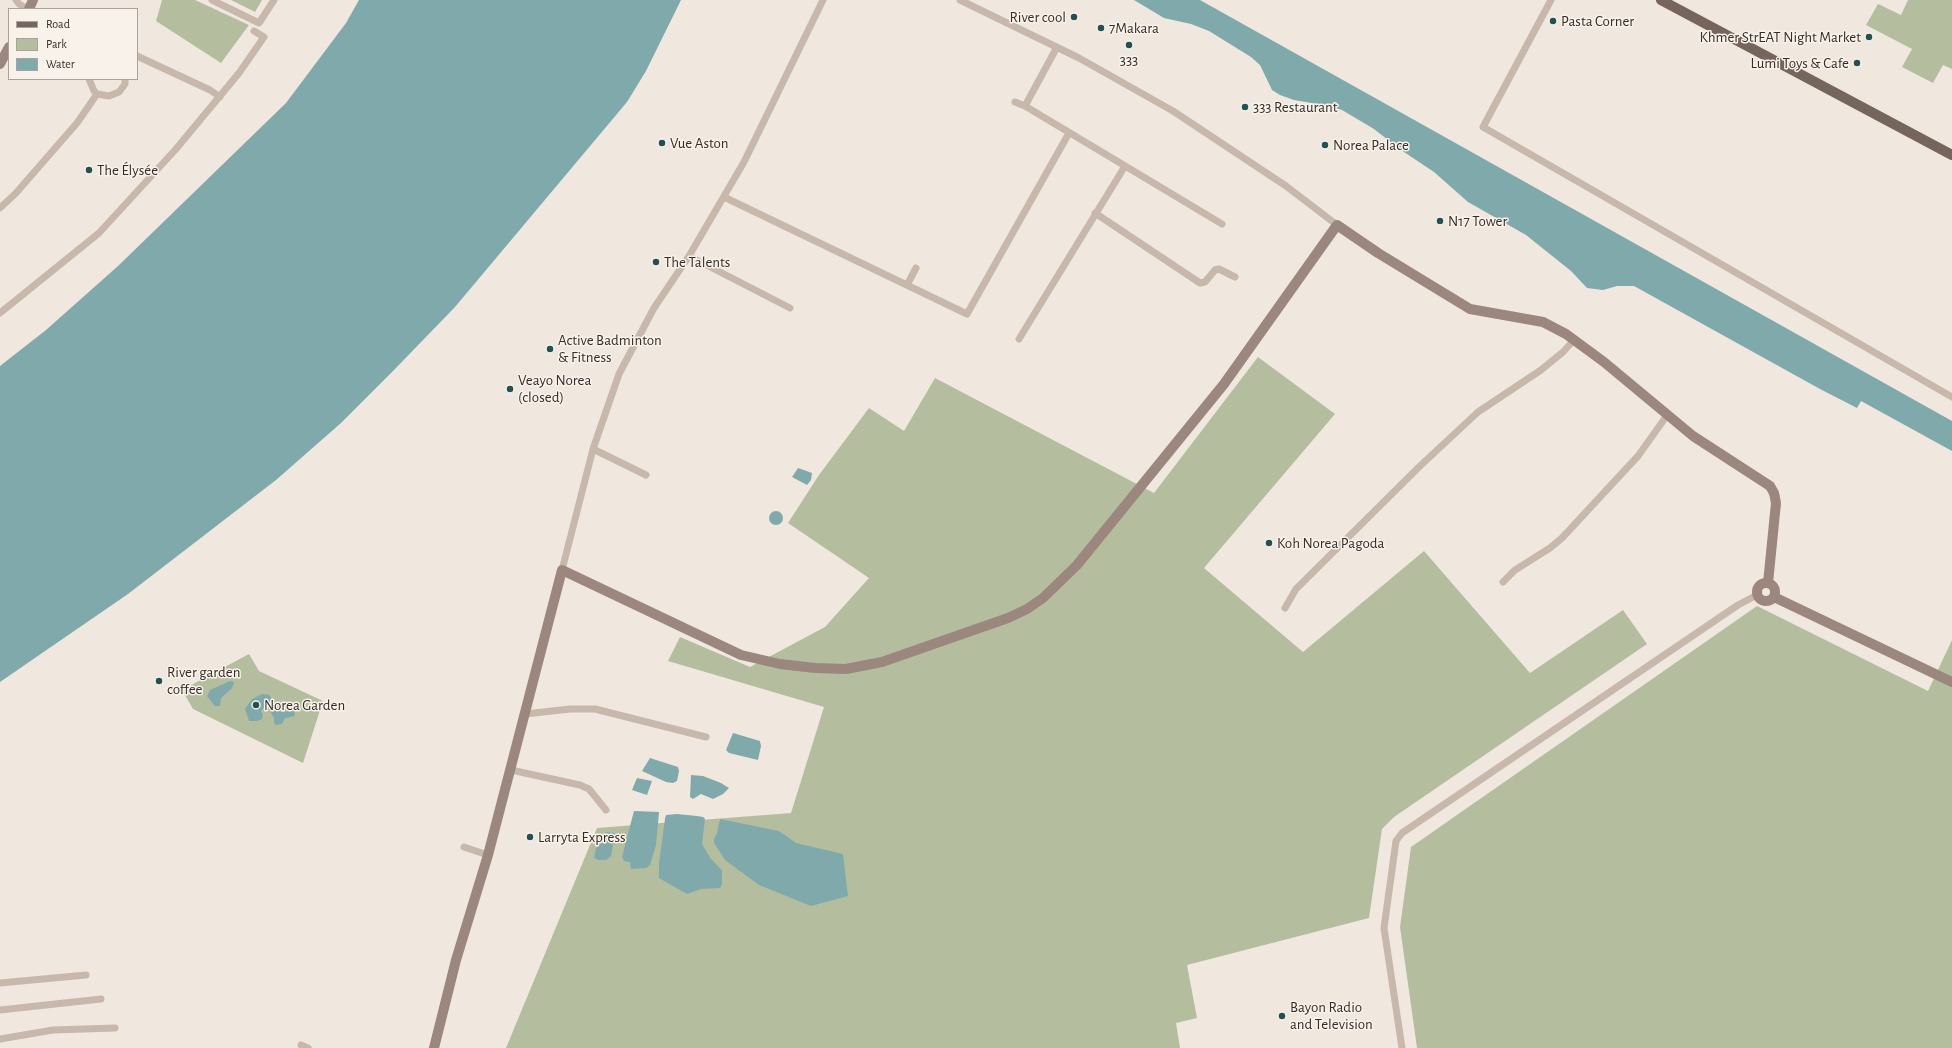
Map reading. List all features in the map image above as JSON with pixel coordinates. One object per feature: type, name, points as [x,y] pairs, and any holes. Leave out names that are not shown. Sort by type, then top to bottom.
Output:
[{"type":"main road","points":[[1660,0],[1952,155]]},
{"type":"street","points":[[16,0],[19,4],[31,5]]},
{"type":"street","points":[[212,0],[259,23],[274,0]]},
{"type":"street","points":[[434,1048],[456,960],[488,855],[511,770],[593,449],[611,396],[630,353],[654,308],[689,256],[744,162],[823,0]]},
{"type":"street","points":[[960,0],[1057,47],[1174,111],[1286,186],[1337,225],[1378,253],[1470,309],[1543,322],[1574,340],[1668,414],[1693,436],[1770,486],[1774,493],[1776,503],[1768,583]]},
{"type":"street","points":[[1551,0],[1483,127],[1952,397]]},
{"type":"street","points":[[0,314],[99,233],[176,149],[220,97],[264,37],[254,31]]},
{"type":"street","points":[[1025,106],[1057,47]]},
{"type":"street","points":[[0,64],[8,49]]},
{"type":"street","points":[[138,56],[210,90],[220,97]]},
{"type":"street","points":[[89,80],[92,88],[97,94],[104,96],[114,95],[122,88],[125,80]]},
{"type":"street","points":[[0,208],[16,193],[77,123],[97,94]]},
{"type":"street","points":[[1015,102],[1025,106],[1222,224]]},
{"type":"street","points":[[724,196],[967,314],[1069,133]]},
{"type":"street","points":[[1019,339],[1125,166]]},
{"type":"street","points":[[1096,213],[1200,283],[1205,282],[1216,270],[1219,269],[1235,276]]},
{"type":"street","points":[[562,570],[741,655],[780,664],[815,668],[846,669],[882,662],[1008,618],[1027,609],[1043,598],[1077,566],[1224,384],[1337,225]]},
{"type":"street","points":[[689,256],[790,308]]},
{"type":"street","points":[[907,285],[916,268]]},
{"type":"street","points":[[1285,608],[1296,589],[1420,466],[1478,412],[1541,370],[1563,352],[1574,340]]},
{"type":"street","points":[[1503,582],[1515,570],[1550,548],[1562,538],[1634,461],[1668,414]]},
{"type":"street","points":[[593,449],[646,475]]},
{"type":"street","points":[[1757,595],[1758,587],[1764,583],[1768,583],[1773,585],[1775,589],[1774,597]]},
{"type":"street","points":[[1757,595],[1765,601],[1774,597],[1952,682]]},
{"type":"street","points":[[1402,1048],[1384,928],[1396,841],[1402,833],[1738,605],[1757,595]]},
{"type":"street","points":[[525,714],[570,709],[595,709],[706,738]]},
{"type":"street","points":[[511,770],[580,785],[589,789],[606,810]]},
{"type":"street","points":[[464,848],[488,855]]},
{"type":"street","points":[[0,983],[86,975]]},
{"type":"street","points":[[0,1010],[101,998]]},
{"type":"street","points":[[0,1039],[53,1030],[114,1028]]},
{"type":"green space","points":[[162,0],[195,0],[249,25],[221,63],[156,21]]},
{"type":"green space","points":[[231,0],[262,0],[255,12]]},
{"type":"green space","points":[[1908,0],[1952,0],[1952,69],[1943,65],[1933,83],[1902,67],[1912,49],[1866,25],[1878,4],[1901,15]]},
{"type":"green space","points":[[1258,357],[1335,414],[1204,568],[1303,652],[1424,551],[1530,673],[1623,610],[1647,644],[1394,817],[1382,829],[1369,918],[1187,965],[1197,1018],[1176,1023],[1180,1048],[506,1048],[597,828],[791,813],[824,707],[668,661],[680,637],[750,667],[825,627],[869,578],[788,523],[819,475],[869,408],[904,431],[935,378],[1154,493]]},
{"type":"green space","points":[[1757,606],[1928,691],[1952,640],[1952,1048],[1417,1048],[1400,927],[1411,847]]},
{"type":"green space","name":"Norea Garden","points":[[249,654],[259,671],[323,701],[303,763],[193,709],[182,690]]},
{"type":"water","points":[[359,0],[681,0],[646,71],[627,102],[455,307],[394,370],[341,423],[276,480],[128,594],[0,682],[0,366],[46,330],[118,266],[286,103],[346,23]]},
{"type":"water","points":[[1134,0],[1200,0],[1952,421],[1952,451],[1861,401],[1857,408],[1820,389],[1634,286],[1617,286],[1603,290],[1587,288],[1571,271],[1526,235],[1468,202],[1434,172],[1401,150],[1374,129],[1342,110],[1329,106],[1294,100],[1280,95],[1272,90],[1260,65],[1251,57],[1209,31],[1191,24],[1164,18]]},
{"type":"water","points":[[798,468],[812,473],[811,480],[807,485],[792,477]]},
{"type":"water","points":[[773,511],[779,511],[783,515],[783,521],[779,525],[773,525],[769,521],[769,515]]},
{"type":"water","points":[[230,681],[234,682],[232,688],[221,698],[220,706],[215,706],[207,696],[210,690]]},
{"type":"water","points":[[262,694],[269,695],[281,712],[294,711],[295,716],[285,718],[282,724],[276,725],[269,709],[265,706],[261,711],[263,715],[262,719],[257,721],[249,721],[245,709],[252,699]]},
{"type":"water","points":[[733,733],[760,741],[761,746],[758,760],[729,753],[726,750]]},
{"type":"water","points":[[650,758],[678,767],[679,771],[677,781],[673,783],[666,782],[642,771]]},
{"type":"water","points":[[691,775],[703,776],[729,788],[723,794],[713,799],[701,794],[693,799],[690,797]]},
{"type":"water","points":[[637,778],[652,781],[647,795],[632,790]]},
{"type":"water","points":[[634,811],[659,812],[656,845],[650,865],[646,868],[631,869],[630,862],[624,861],[622,857]]},
{"type":"water","points":[[677,814],[703,817],[705,819],[702,844],[711,859],[722,870],[722,884],[720,888],[701,889],[687,894],[659,878],[659,863],[666,815]]},
{"type":"water","points":[[720,819],[779,831],[796,843],[843,854],[848,896],[811,906],[759,885],[725,860],[714,843]]},
{"type":"water","points":[[606,832],[615,833],[611,856],[606,860],[598,860],[594,858],[596,848],[602,843],[603,836]]},
{"type":"place","name":"River cool","points":[[1074,17]]},
{"type":"place","name":"Pasta Corner","points":[[1553,21]]},
{"type":"place","name":"7Makara","points":[[1101,28]]},
{"type":"place","name":"Khmer StrEAT Night Market","points":[[1869,37]]},
{"type":"place","name":"333","points":[[1129,45]]},
{"type":"place","name":"Lumi Toys & Cafe","points":[[1857,63]]},
{"type":"place","name":"333 Restaurant","points":[[1245,107]]},
{"type":"place","name":"Vue Aston","points":[[662,143]]},
{"type":"place","name":"Norea Palace","points":[[1325,145]]},
{"type":"place","name":"The Élysée","points":[[89,170]]},
{"type":"place","name":"N17 Tower","points":[[1440,221]]},
{"type":"place","name":"The Talents","points":[[656,262]]},
{"type":"place","name":"Active Badminton & Fitness","points":[[550,349]]},
{"type":"place","name":"Veayo Norea (closed)","points":[[510,389]]},
{"type":"place","name":"Koh Norea Pagoda","points":[[1269,543]]},
{"type":"place","name":"River garden coffee","points":[[159,681]]},
{"type":"place","name":"Norea Garden","points":[[256,705]]},
{"type":"place","name":"Larryta Express","points":[[530,837]]},
{"type":"place","name":"Bayon Radio and Television","points":[[1282,1016]]}]
